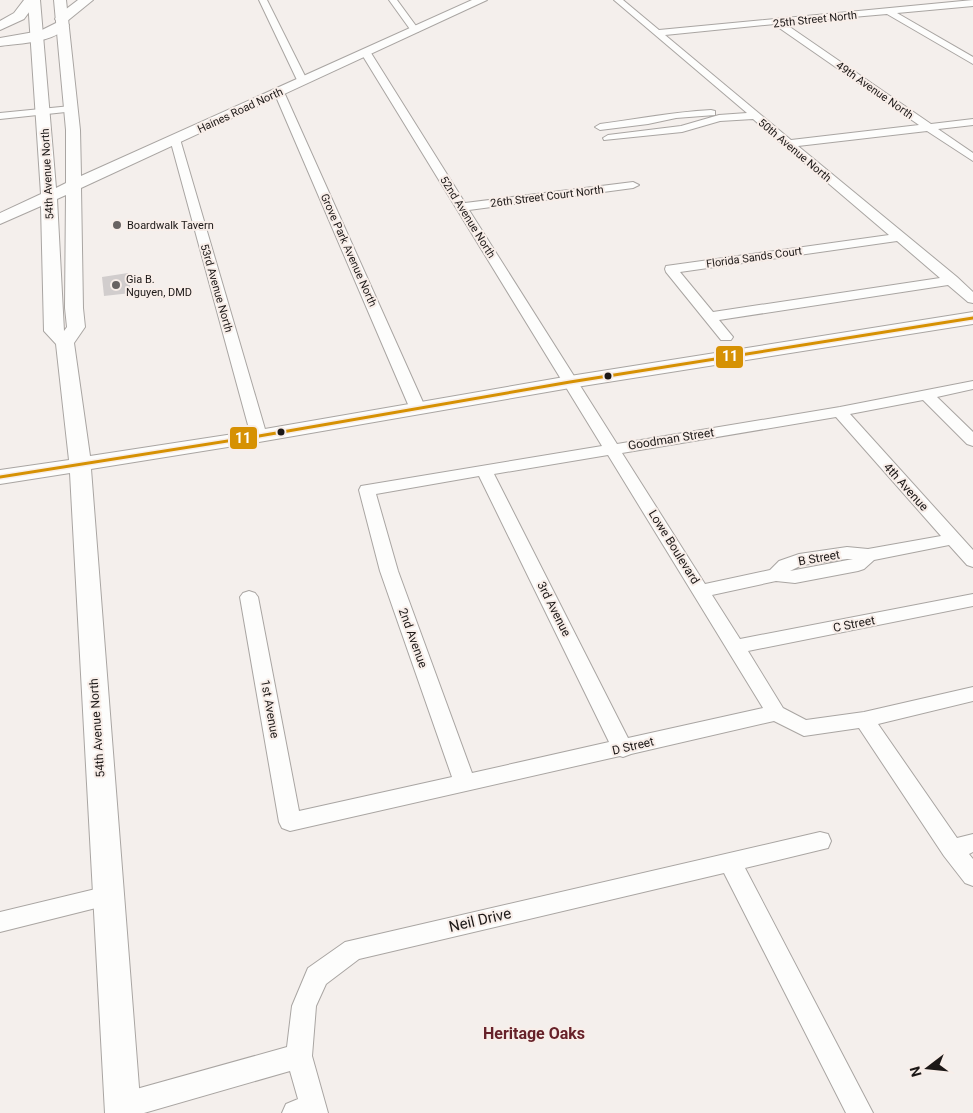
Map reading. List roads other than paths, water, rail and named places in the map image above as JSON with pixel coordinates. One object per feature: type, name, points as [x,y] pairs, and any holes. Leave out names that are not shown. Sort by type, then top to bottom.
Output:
[{"type":"highway","points":[[0,26],[19,16],[33,0]]},
{"type":"highway","points":[[0,43],[38,37],[53,32],[86,0]]},
{"type":"highway","points":[[0,43],[16,44],[39,52]]},
{"type":"main road","name":"54th Avenue North","points":[[33,0],[38,37],[49,196],[53,331],[65,343],[80,465],[122,1110]]},
{"type":"main road","name":"54th Avenue North","points":[[60,0],[71,109],[75,186],[74,308],[76,327],[65,343]]},
{"type":"main road","name":"Haines Road North","points":[[0,219],[481,0]]},
{"type":"main road","points":[[0,477],[259,436],[570,382],[973,318]]},
{"type":"street","points":[[263,0],[302,80]]},
{"type":"street","points":[[393,0],[415,30]]},
{"type":"street","name":"50th Avenue North","points":[[618,0],[973,299]]},
{"type":"street","name":"25th Street North","points":[[656,33],[973,4]]},
{"type":"street","points":[[890,12],[973,61]]},
{"type":"street","name":"49th Avenue North","points":[[778,23],[973,158]]},
{"type":"street","name":"52nd Avenue North","points":[[366,53],[570,382]]},
{"type":"street","name":"Grove Park Avenue North","points":[[279,92],[418,409]]},
{"type":"street","points":[[600,127],[648,121],[676,115],[746,108]]},
{"type":"street","points":[[0,116],[71,109]]},
{"type":"street","points":[[608,138],[682,130],[718,118],[756,116]]},
{"type":"street","points":[[788,144],[973,122]]},
{"type":"street","name":"53rd Avenue North","points":[[176,139],[259,436]]},
{"type":"street","name":"26th Street Court North","points":[[462,207],[633,185]]},
{"type":"street","name":"Florida Sands Court","points":[[726,337],[670,269],[899,237]]},
{"type":"street","points":[[709,317],[952,280]]},
{"type":"street","name":"Lowe Boulevard","points":[[570,382],[776,713]]},
{"type":"street","name":"Goodman Street","points":[[368,490],[840,412],[973,385]]},
{"type":"street","points":[[926,395],[973,441]]},
{"type":"street","name":"4th Avenue","points":[[840,412],[973,560]]},
{"type":"street","name":"3rd Avenue","points":[[484,470],[623,749]]},
{"type":"street","name":"2nd Avenue","points":[[368,490],[389,571],[466,784]]},
{"type":"street","name":"B Street","points":[[701,591],[776,575],[795,577],[858,565],[868,555],[953,539]]},
{"type":"street","name":"1st Avenue","points":[[249,597],[290,822]]},
{"type":"street","name":"C Street","points":[[736,647],[973,600]]},
{"type":"street","points":[[776,713],[804,728],[864,720],[973,694]]},
{"type":"street","name":"D Street","points":[[290,822],[623,749],[776,713]]},
{"type":"street","points":[[864,720],[973,876]]},
{"type":"street","name":"Neil Drive","points":[[308,1111],[298,1056],[304,1006],[316,976],[353,950],[820,840]]},
{"type":"street","points":[[952,848],[973,843]]},
{"type":"street","points":[[730,862],[860,1113]]},
{"type":"street","points":[[0,922],[108,896]]},
{"type":"street","points":[[122,1110],[298,1056]]},
{"type":"place","name":"Boardwalk Tavern","points":[[117,225]]},
{"type":"place","name":"Gia B. Nguyen, DMD","points":[[116,285]]},
{"type":"district","name":"Heritage Oaks","points":[[534,1033]]}]
